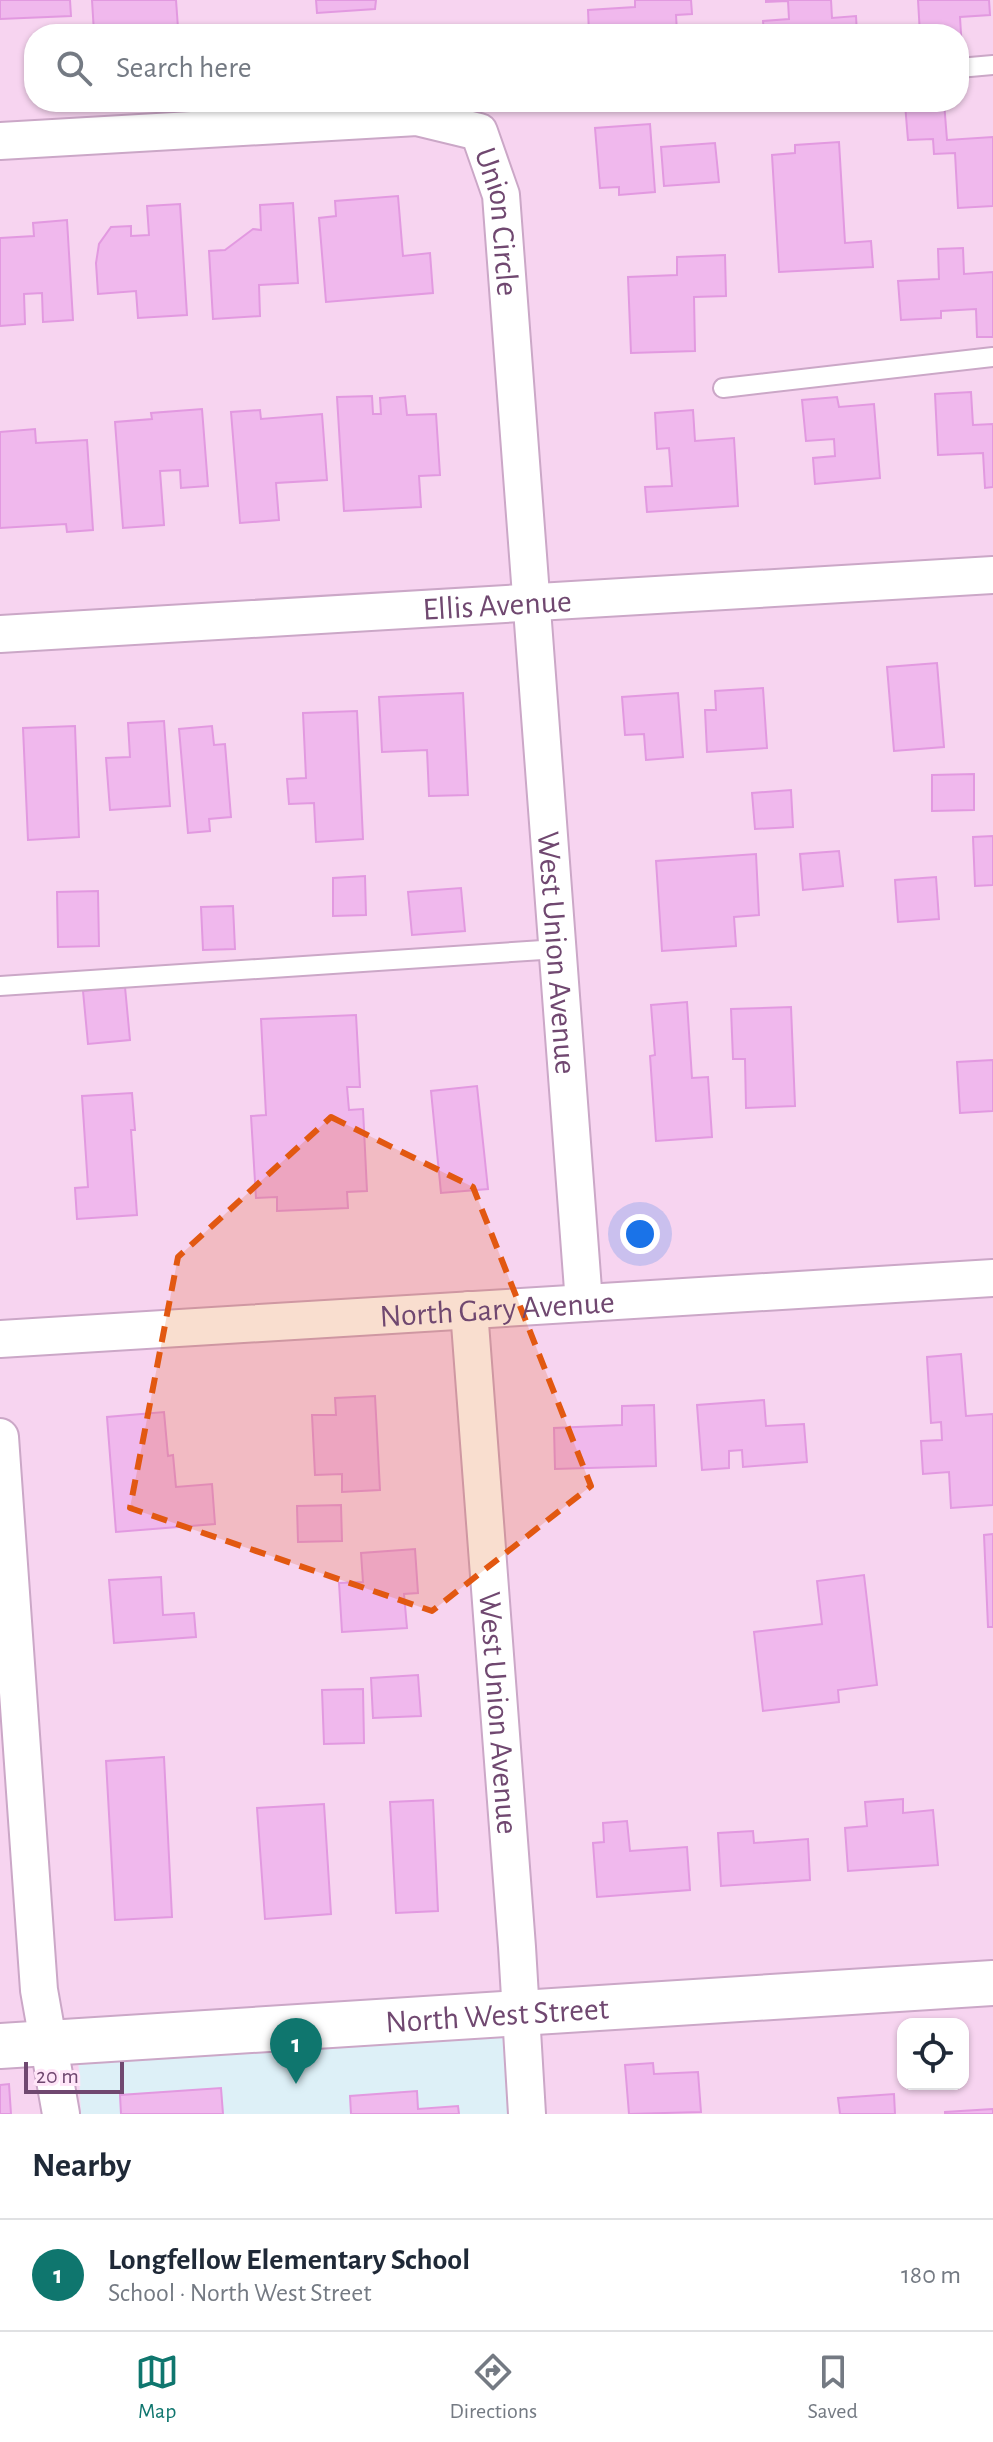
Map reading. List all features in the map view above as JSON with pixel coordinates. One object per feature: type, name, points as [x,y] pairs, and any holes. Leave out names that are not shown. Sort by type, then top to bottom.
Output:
[{"type":"street","name":"Union Circle","points":[[0,141],[417,117],[479,132],[501,195],[532,601]]},
{"type":"street","name":"Ellis Avenue","points":[[0,634],[993,575]]},
{"type":"street","name":"West Union Avenue","points":[[532,601],[584,1303]]},
{"type":"street","name":"North Gary Avenue","points":[[0,1339],[993,1278]]},
{"type":"street","name":"West Union Avenue","points":[[469,1310],[527,2114]]},
{"type":"street","points":[[0,1437],[39,1990],[61,2114]]},
{"type":"street","name":"North West Street","points":[[0,2046],[993,1983]]},
{"type":"lane","points":[[969,67],[993,65]]},
{"type":"lane","points":[[723,388],[993,357]]},
{"type":"lane","points":[[0,986],[558,949]]},
{"type":"highlighted area","points":[[331,1117],[473,1187],[591,1486],[432,1611],[130,1508],[178,1257]]},
{"type":"shaded area","points":[[0,0],[993,0],[993,1965],[0,2026]]},
{"type":"shaded area","points":[[993,1996],[993,2114],[542,2114],[536,2026]]},
{"type":"shaded area","points":[[509,2025],[514,2114],[81,2114],[78,2053]]},
{"type":"shaded area","points":[[78,2053],[81,2114],[0,2114],[0,2058]]},
{"type":"building","points":[[0,0],[70,0],[71,16],[0,19]]},
{"type":"building","points":[[92,0],[176,0],[178,24],[93,24]]},
{"type":"building","points":[[316,0],[376,0],[375,9],[317,13]]},
{"type":"building","points":[[635,0],[691,0],[692,14],[676,15],[677,24],[589,24],[588,10],[635,7]]},
{"type":"building","points":[[766,0],[831,0],[832,18],[856,16],[856,24],[763,24],[763,21],[789,19],[788,1]]},
{"type":"building","points":[[918,0],[989,0],[990,15],[960,17],[960,24],[919,24]]},
{"type":"building","points":[[906,112],[945,112],[947,140],[993,137],[993,206],[958,208],[955,153],[934,154],[933,139],[908,140]]},
{"type":"building","points":[[650,124],[655,192],[619,195],[619,187],[600,188],[595,128]]},
{"type":"building","points":[[839,142],[845,243],[871,241],[873,267],[779,272],[772,155],[795,153],[795,145]]},
{"type":"building","points":[[715,143],[719,182],[664,186],[661,147]]},
{"type":"building","points":[[398,196],[403,256],[430,253],[433,293],[326,302],[319,218],[336,216],[335,201]]},
{"type":"building","points":[[293,203],[298,283],[259,285],[260,316],[213,319],[209,251],[225,250],[253,229],[261,230],[260,205]]},
{"type":"building","points":[[180,204],[187,315],[138,318],[136,291],[98,294],[96,263],[99,244],[111,227],[131,226],[131,236],[149,235],[147,206]]},
{"type":"building","points":[[67,220],[73,320],[43,322],[42,293],[24,294],[25,324],[0,326],[0,238],[34,236],[33,223]]},
{"type":"building","points":[[963,248],[964,274],[993,272],[993,337],[977,337],[976,309],[941,311],[941,318],[901,320],[898,281],[939,279],[938,249]]},
{"type":"building","points":[[725,255],[726,296],[694,297],[695,351],[631,353],[628,277],[677,275],[677,257]]},
{"type":"building","points":[[971,392],[973,425],[993,424],[993,487],[985,488],[983,453],[938,455],[935,394]]},
{"type":"building","points":[[372,396],[373,414],[381,414],[380,398],[405,396],[407,415],[436,414],[440,475],[419,476],[421,507],[344,511],[337,397]]},
{"type":"building","points":[[837,397],[839,407],[874,404],[880,478],[815,484],[813,458],[835,456],[834,439],[806,441],[802,400]]},
{"type":"building","points":[[202,409],[208,486],[181,488],[180,470],[160,471],[164,525],[123,528],[115,422],[152,419],[151,413]]},
{"type":"building","points":[[260,410],[261,419],[322,414],[327,480],[276,483],[279,520],[240,523],[231,412]]},
{"type":"building","points":[[693,410],[695,441],[734,438],[738,506],[647,512],[645,487],[672,486],[669,448],[657,449],[655,413]]},
{"type":"building","points":[[35,429],[36,443],[87,440],[93,530],[67,532],[66,524],[0,528],[0,432]]},
{"type":"building","points":[[937,663],[944,747],[894,751],[887,667]]},
{"type":"building","points":[[763,688],[767,748],[707,752],[705,710],[716,710],[715,691]]},
{"type":"building","points":[[463,693],[468,795],[429,796],[427,750],[382,752],[379,697]]},
{"type":"building","points":[[678,693],[683,757],[646,760],[644,734],[625,735],[622,697]]},
{"type":"building","points":[[357,711],[363,839],[316,842],[314,803],[289,804],[287,779],[306,778],[303,713]]},
{"type":"building","points":[[164,721],[170,806],[110,810],[106,758],[130,757],[128,723]]},
{"type":"building","points":[[75,726],[79,837],[28,840],[23,728]]},
{"type":"building","points":[[212,726],[214,745],[225,744],[231,817],[209,819],[210,831],[188,833],[179,729]]},
{"type":"building","points":[[974,774],[974,810],[932,811],[932,775]]},
{"type":"building","points":[[791,790],[793,827],[755,829],[752,793]]},
{"type":"building","points":[[993,836],[993,885],[975,886],[973,837]]},
{"type":"building","points":[[839,851],[843,886],[803,890],[800,854]]},
{"type":"building","points":[[756,854],[759,915],[734,917],[736,946],[662,951],[656,861]]},
{"type":"building","points":[[365,876],[366,915],[333,916],[333,878]]},
{"type":"building","points":[[936,877],[939,919],[898,922],[895,880]]},
{"type":"building","points":[[461,888],[465,931],[412,935],[408,892]]},
{"type":"building","points":[[98,891],[99,946],[58,947],[57,892]]},
{"type":"building","points":[[233,906],[235,949],[203,950],[201,907]]},
{"type":"building","points":[[125,987],[130,1040],[88,1044],[83,991]]},
{"type":"building","points":[[687,1002],[692,1078],[708,1077],[712,1137],[656,1141],[650,1056],[655,1055],[651,1005]]},
{"type":"building","points":[[791,1007],[795,1106],[746,1108],[745,1059],[733,1059],[731,1009]]},
{"type":"building","points":[[356,1015],[360,1087],[347,1087],[349,1110],[363,1109],[367,1191],[347,1192],[348,1208],[277,1211],[277,1197],[256,1198],[251,1116],[266,1115],[261,1019]]},
{"type":"building","points":[[993,1060],[993,1111],[960,1113],[957,1062]]},
{"type":"building","points":[[477,1086],[488,1189],[441,1193],[431,1091]]},
{"type":"building","points":[[132,1093],[135,1130],[131,1130],[137,1215],[77,1219],[75,1188],[88,1187],[82,1096]]},
{"type":"building","points":[[961,1354],[966,1416],[993,1414],[993,1505],[951,1508],[949,1472],[923,1474],[921,1441],[942,1440],[941,1422],[931,1423],[927,1357]]},
{"type":"building","points":[[375,1396],[380,1490],[342,1492],[342,1474],[315,1475],[312,1415],[336,1415],[335,1398]]},
{"type":"building","points":[[764,1400],[766,1426],[804,1424],[807,1462],[743,1467],[742,1450],[729,1451],[729,1468],[702,1470],[697,1405]]},
{"type":"building","points":[[654,1405],[656,1466],[555,1469],[554,1428],[622,1425],[622,1406]]},
{"type":"building","points":[[164,1412],[168,1456],[173,1455],[176,1487],[212,1484],[215,1524],[116,1532],[107,1417]]},
{"type":"building","points":[[341,1505],[342,1541],[298,1542],[297,1506]]},
{"type":"building","points":[[993,1534],[993,1627],[988,1627],[984,1535]]},
{"type":"building","points":[[415,1549],[418,1593],[404,1594],[407,1628],[342,1632],[339,1583],[363,1582],[361,1553]]},
{"type":"building","points":[[864,1575],[877,1685],[838,1690],[839,1702],[763,1711],[754,1632],[822,1624],[817,1581]]},
{"type":"building","points":[[161,1577],[163,1615],[194,1613],[196,1637],[114,1643],[109,1580]]},
{"type":"building","points":[[418,1675],[421,1716],[373,1718],[371,1678]]},
{"type":"building","points":[[363,1689],[364,1743],[324,1744],[322,1690]]},
{"type":"building","points":[[164,1757],[172,1917],[115,1920],[106,1761]]},
{"type":"building","points":[[903,1799],[903,1813],[933,1810],[938,1865],[848,1871],[845,1828],[867,1826],[865,1802]]},
{"type":"building","points":[[433,1800],[438,1911],[396,1913],[390,1802]]},
{"type":"building","points":[[324,1804],[331,1914],[265,1919],[257,1808]]},
{"type":"building","points":[[627,1821],[630,1851],[687,1847],[690,1890],[597,1897],[593,1843],[604,1842],[603,1823]]},
{"type":"building","points":[[753,1831],[754,1843],[808,1839],[810,1880],[721,1886],[718,1833]]},
{"type":"building","points":[[653,2063],[654,2074],[698,2072],[701,2112],[629,2114],[625,2065]]},
{"type":"building","points":[[9,2084],[11,2114],[0,2114],[0,2085]]},
{"type":"building","points":[[221,2088],[223,2114],[121,2114],[120,2095]]},
{"type":"building","points":[[417,2091],[418,2109],[458,2106],[459,2114],[351,2114],[350,2096]]},
{"type":"building","points":[[894,2094],[895,2114],[840,2114],[838,2098]]},
{"type":"building","points":[[993,2109],[993,2114],[945,2114],[945,2112]]},
{"type":"place","name":"Longfellow Elementary School","points":[[296,2084]]}]
